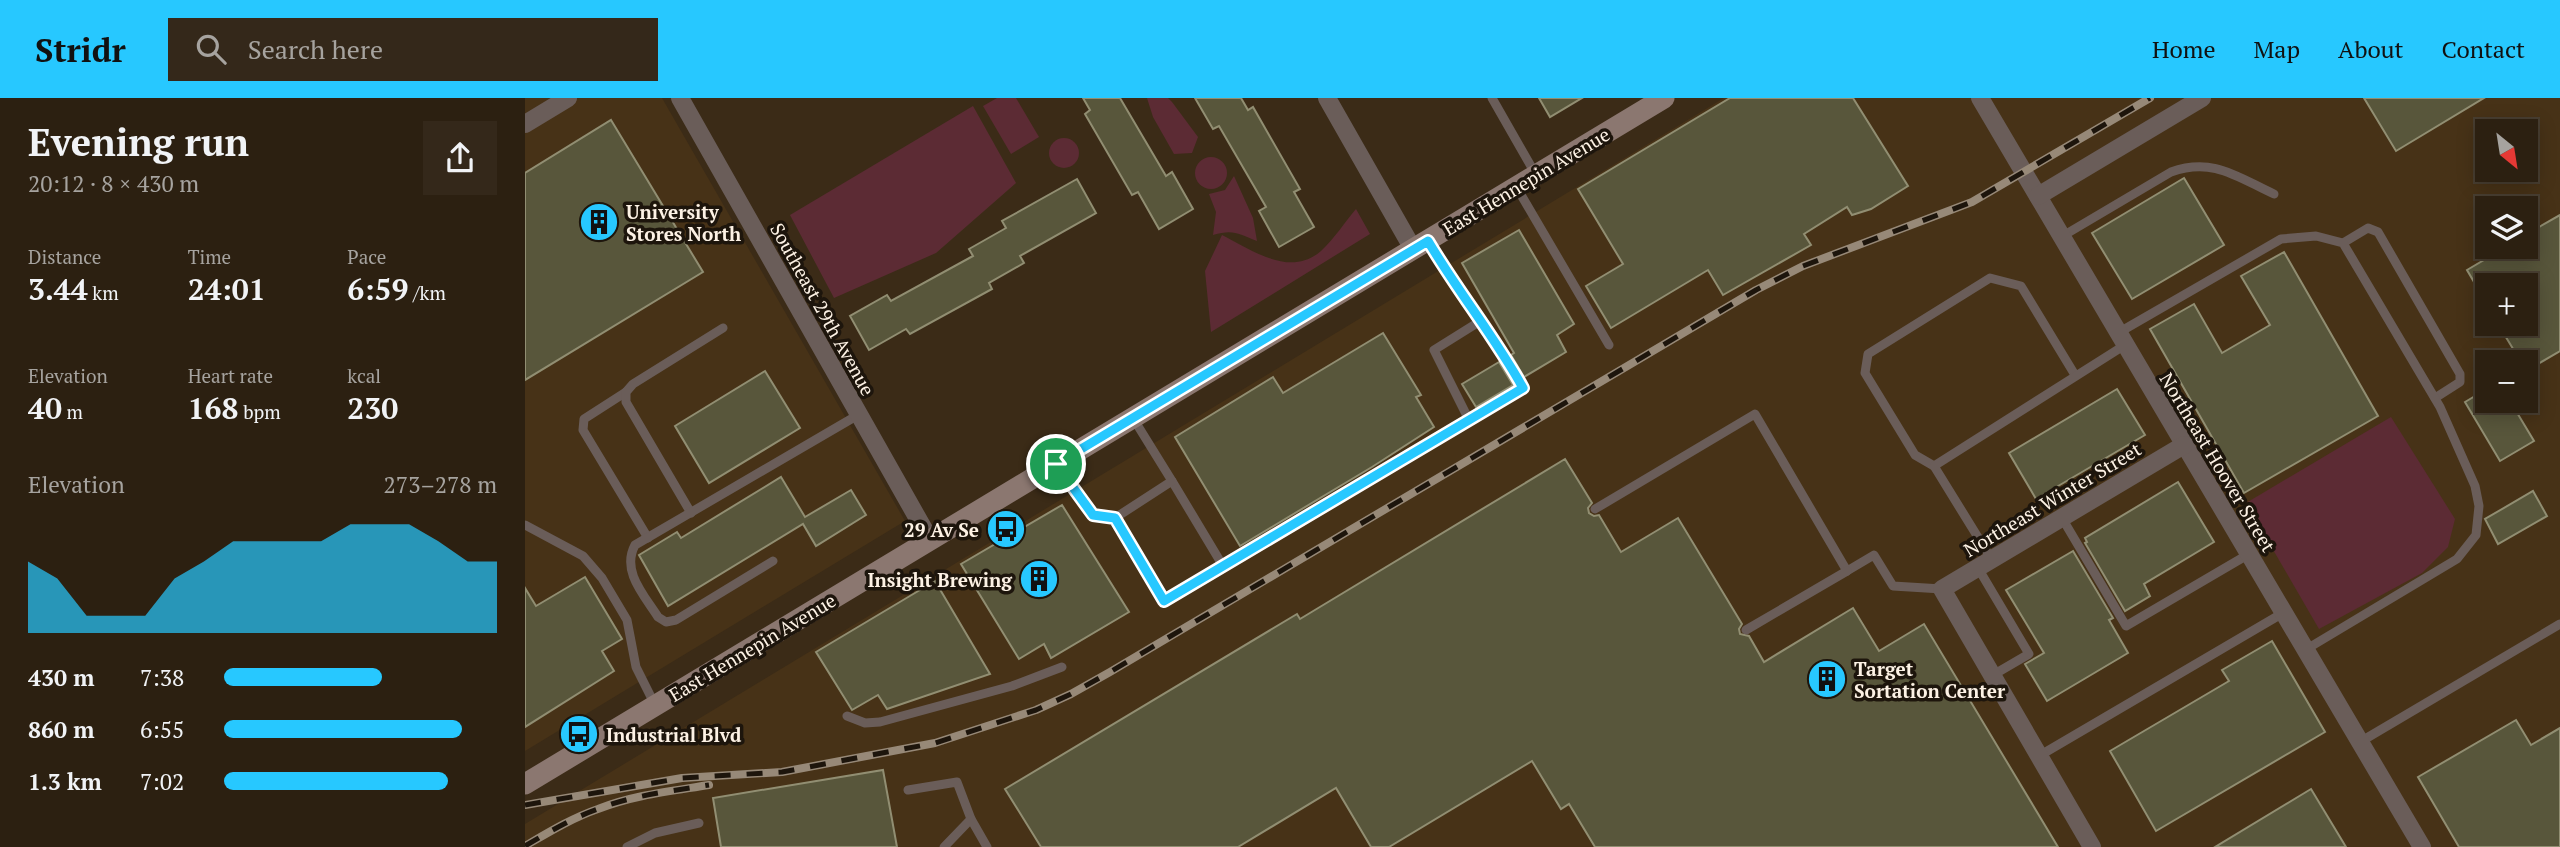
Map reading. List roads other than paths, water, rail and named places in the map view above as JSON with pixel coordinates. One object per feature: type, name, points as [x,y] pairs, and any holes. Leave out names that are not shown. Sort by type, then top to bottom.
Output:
[{"type":"main road","name":"East Hennepin Avenue","points":[[525,784],[1517,187],[1658,99]]},
{"type":"street","points":[[527,119],[568,98]]},
{"type":"street","name":"Southeast 29th Avenue","points":[[680,98],[930,540]]},
{"type":"street","points":[[1327,98],[1420,245]]},
{"type":"street","name":"Northeast Hoover Street","points":[[1980,98],[2422,847]]},
{"type":"street","points":[[2038,196],[2202,98]]},
{"type":"street","name":"Northeast Winter Street","points":[[1942,589],[2184,445]]},
{"type":"street","points":[[1942,589],[2092,847]]},
{"type":"lane","points":[[1492,98],[1536,175]]},
{"type":"lane","points":[[2061,237],[2171,172],[2190,165],[2220,169],[2274,194]]},
{"type":"lane","points":[[1517,187],[1609,345]]},
{"type":"lane","points":[[2343,243],[2368,228],[2378,232],[2460,374],[2460,382],[2435,398]]},
{"type":"lane","points":[[1934,466],[2075,375],[2122,339],[2281,239],[2316,236],[2343,243],[2435,398],[2475,486],[2479,506],[2476,535],[2457,559],[2305,650]]},
{"type":"lane","points":[[1115,518],[1164,601],[1523,388],[1482,320],[1446,271],[1420,245]]},
{"type":"lane","points":[[1993,675],[2029,654],[1934,466],[1915,455],[1865,373],[1868,354],[1990,278],[2021,286],[2075,375]]},
{"type":"lane","points":[[1469,420],[1434,350],[1482,320]]},
{"type":"lane","points":[[648,538],[583,430],[582,422],[626,392],[633,384],[723,328]]},
{"type":"lane","points":[[626,392],[626,402],[691,513]]},
{"type":"lane","points":[[1595,509],[1755,414],[1847,571]]},
{"type":"lane","points":[[773,561],[676,620],[666,622],[658,617],[629,566],[635,545],[858,415]]},
{"type":"lane","points":[[1133,418],[1223,566]]},
{"type":"lane","points":[[1056,464],[1093,515],[1115,518],[1172,481]]},
{"type":"lane","points":[[2062,517],[2126,626],[2249,554]]},
{"type":"lane","points":[[525,525],[583,556],[602,578],[627,620],[636,667],[655,705]]},
{"type":"lane","points":[[1746,631],[1874,555],[1893,586],[1942,589]]},
{"type":"lane","points":[[2039,756],[2283,613]]},
{"type":"lane","points":[[2360,742],[2560,624]]},
{"type":"lane","points":[[847,716],[865,723],[880,722],[1012,686],[1062,667]]},
{"type":"lane","points":[[908,790],[957,782],[971,819],[987,847]]},
{"type":"lane","points":[[944,847],[971,819]]},
{"type":"lane","points":[[627,847],[655,832],[699,823]]},
{"type":"railway","points":[[525,805],[682,778],[782,772],[935,743],[1036,710],[1110,672],[1756,290],[1803,266],[1972,202],[2150,98]]},
{"type":"railway","points":[[525,846],[570,821],[611,804],[709,785]]},
{"type":"place","name":"University Stores North","points":[[599,222]]},
{"type":"place","name":"29 Av Se","points":[[1006,529]]},
{"type":"place","name":"Insight Brewing","points":[[1039,579]]},
{"type":"place","name":"Target Sortation Center","points":[[1827,679]]},
{"type":"place","name":"Industrial Blvd","points":[[579,734]]}]
